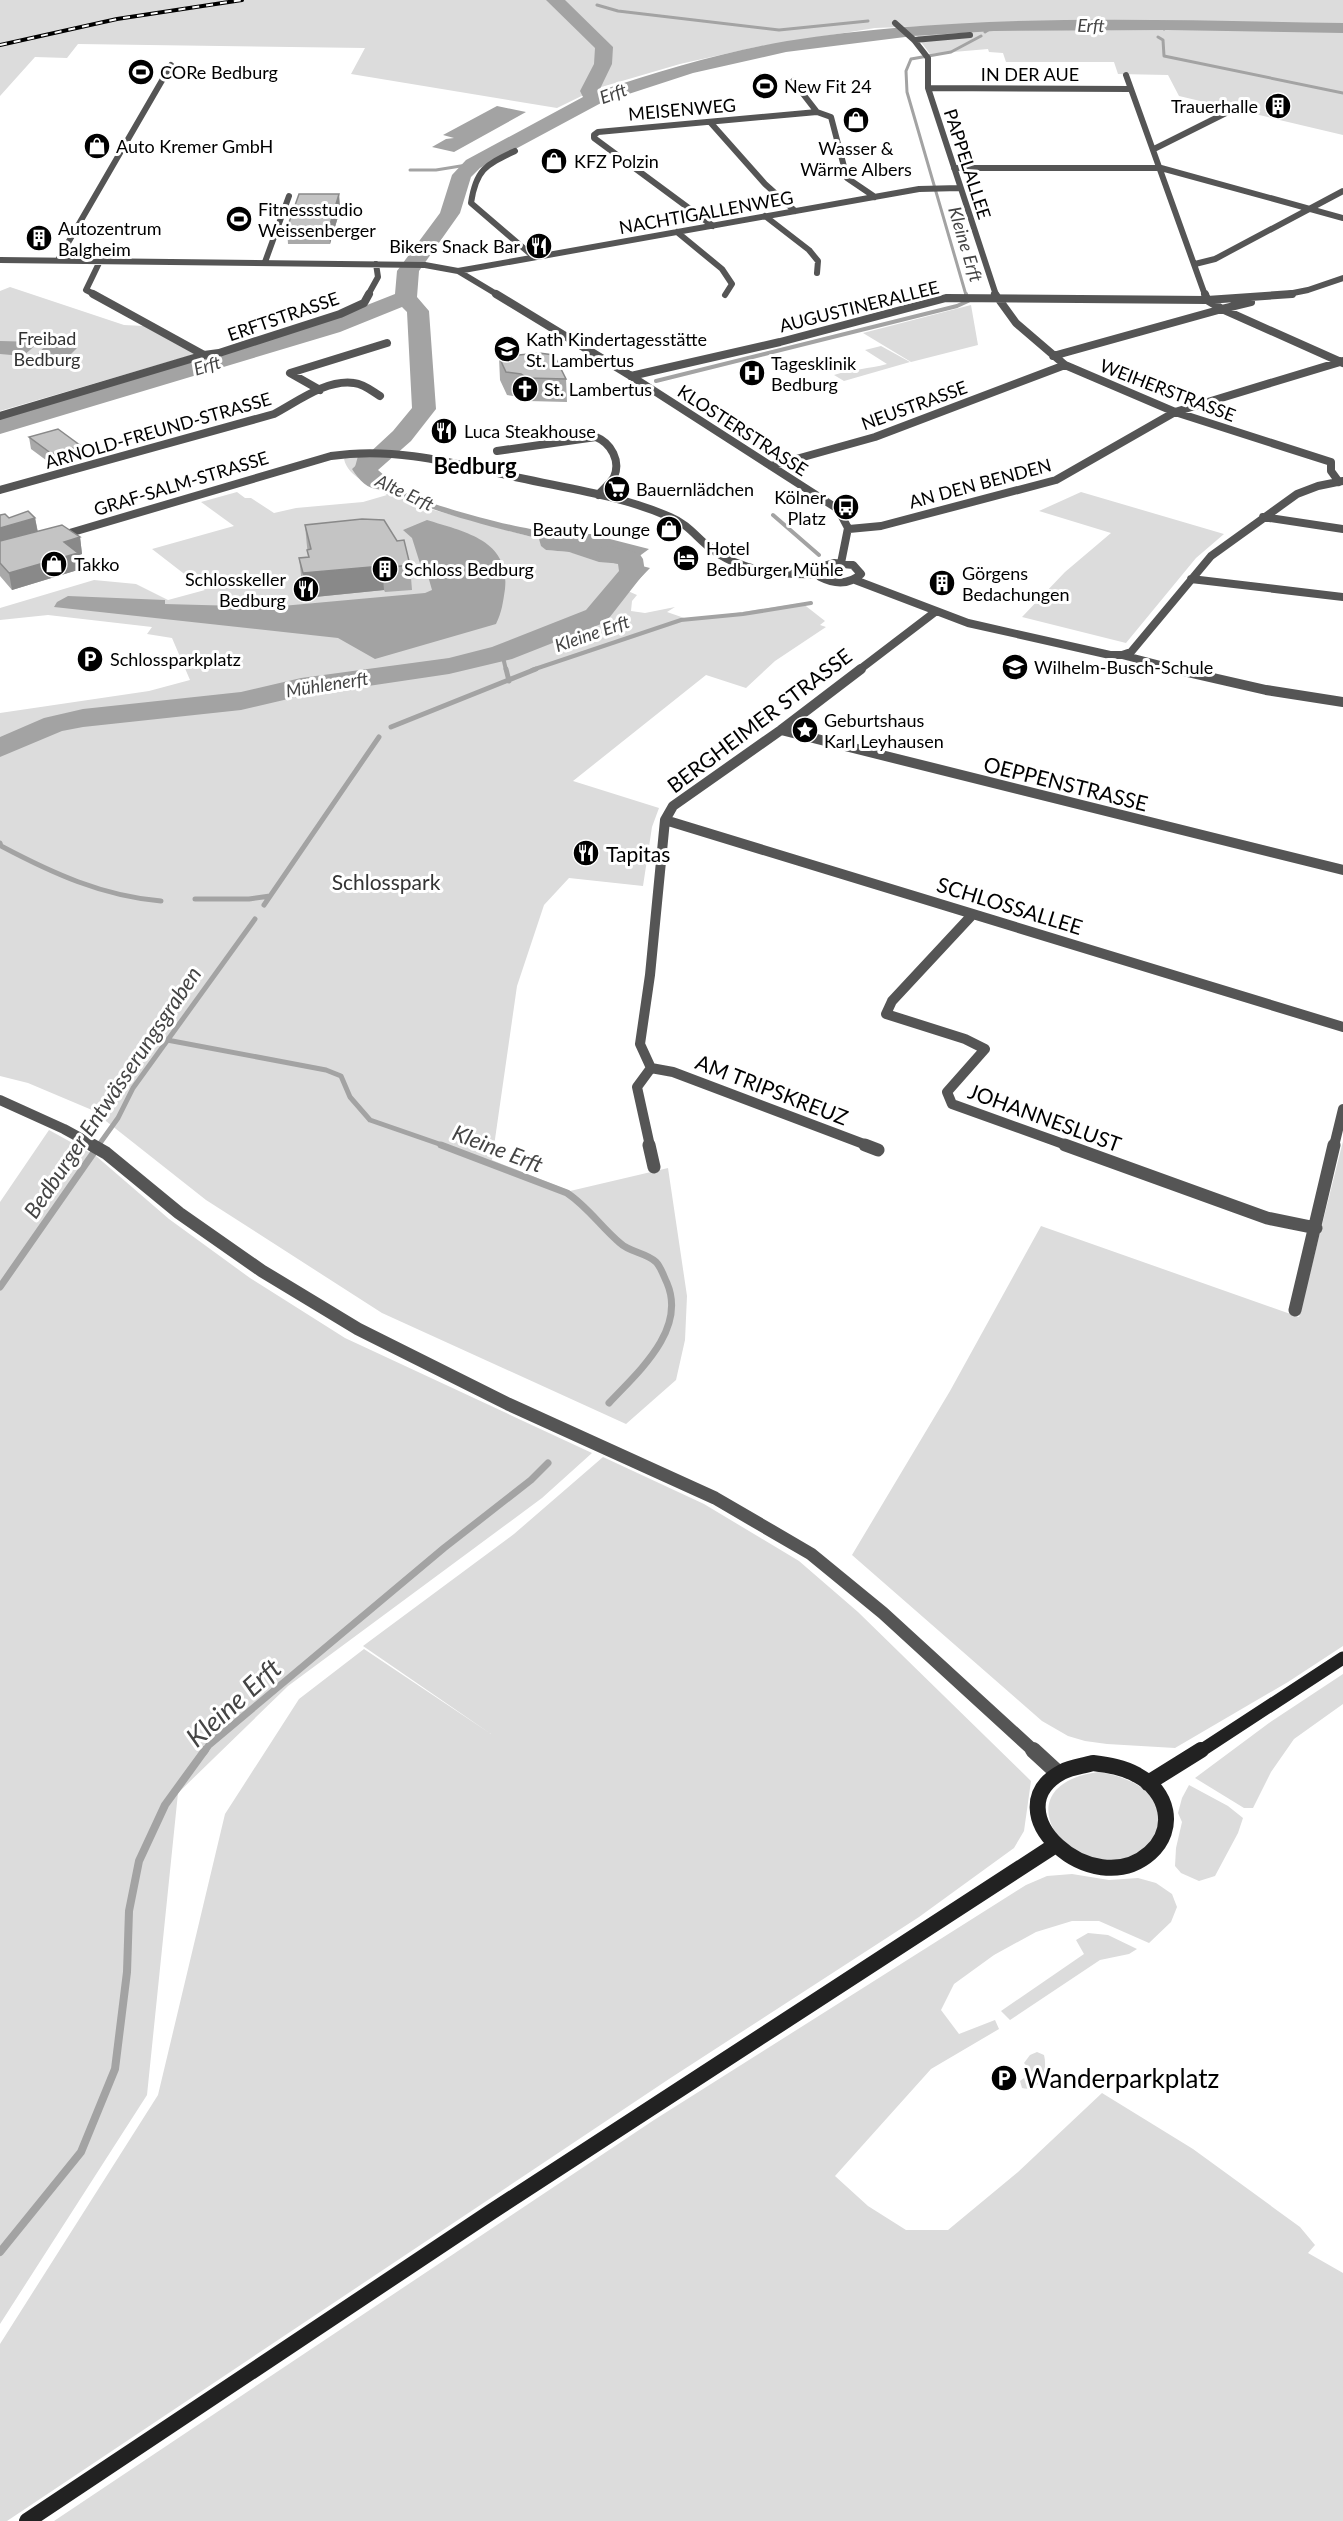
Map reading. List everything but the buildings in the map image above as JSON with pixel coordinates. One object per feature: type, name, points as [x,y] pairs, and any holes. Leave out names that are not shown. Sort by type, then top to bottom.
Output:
[{"type":"main road","points":[[1148,1783],[1343,1658]]},
{"type":"main road","points":[[1108,1764],[1129,1771],[1148,1783],[1161,1798],[1168,1816],[1165,1836],[1155,1851],[1142,1860],[1118,1867],[1092,1865],[1068,1856],[1054,1846],[1039,1825],[1037,1801],[1047,1782],[1072,1766],[1108,1764]]},
{"type":"main road","points":[[27,2521],[501,2206],[1054,1846]]},
{"type":"street","name":"PAPPELALLEE","points":[[898,26],[927,56],[928,88],[997,299]]},
{"type":"street","points":[[911,38],[970,35]]},
{"type":"street","points":[[58,260],[171,65]]},
{"type":"street","points":[[1126,75],[1207,300],[1222,309],[1342,362]]},
{"type":"street","points":[[793,81],[817,112],[831,117],[847,178],[875,197]]},
{"type":"street","name":"IN DER AUE","points":[[928,88],[1131,89]]},
{"type":"street","points":[[1154,149],[1230,111]]},
{"type":"street","name":"MEISENWEG","points":[[713,226],[594,138],[594,135],[598,132],[817,112]]},
{"type":"street","points":[[710,122],[765,184],[795,211]]},
{"type":"street","points":[[515,151],[480,171],[474,180],[471,203],[534,257]]},
{"type":"street","points":[[954,168],[1161,168],[1343,218]]},
{"type":"street","name":"NACHTIGALLENWEG","points":[[458,271],[928,188],[960,188]]},
{"type":"street","points":[[1195,264],[1215,259],[1343,191]]},
{"type":"street","points":[[265,262],[289,196]]},
{"type":"street","points":[[765,216],[810,250],[818,261],[817,273]]},
{"type":"street","points":[[677,232],[722,269],[732,284],[725,295]]},
{"type":"street","points":[[0,260],[390,264],[425,265],[458,271]]},
{"type":"street","name":"ERFTSTRASSE","points":[[100,261],[86,290],[204,355]]},
{"type":"street","name":"ERFTSTRASSE","points":[[0,416],[204,355],[219,353],[340,314],[364,303],[378,277],[376,264]]},
{"type":"street","name":"KLOSTERSTRASSE","points":[[458,271],[634,378],[838,509],[847,519],[849,529]]},
{"type":"street","name":"AUGUSTINERALLEE","points":[[1053,356],[1343,278]]},
{"type":"street","name":"AUGUSTINERALLEE","points":[[634,378],[780,342],[921,303],[960,298],[1207,300],[1217,297],[1273,297]]},
{"type":"street","name":"WEIHERSTRASSE","points":[[997,299],[1016,323],[1065,365],[1175,412],[1331,462]]},
{"type":"street","name":"ARNOLD-FREUND-STRASSE","points":[[320,390],[290,373],[387,344]]},
{"type":"street","name":"AN DEN BENDEN","points":[[849,529],[880,526],[1056,480],[1175,412],[1342,362]]},
{"type":"street","name":"NEUSTRASSE","points":[[771,466],[875,437],[1065,365]]},
{"type":"street","name":"ARNOLD-FREUND-STRASSE","points":[[0,490],[274,414],[320,390],[346,383],[357,383],[380,396]]},
{"type":"street","points":[[497,452],[602,438],[612,449],[616,468],[613,478],[598,495]]},
{"type":"street","name":"GRAF-SALM-STRASSE","points":[[42,540],[330,456],[353,452],[372,452],[403,455],[598,495],[670,517],[696,532],[711,550],[742,565],[782,574],[818,574]]},
{"type":"street","points":[[1341,481],[1330,471],[1331,462],[1343,458]]},
{"type":"street","points":[[855,580],[861,574],[858,568],[840,563],[823,566],[817,571],[830,581],[855,580],[968,623],[1110,655],[1122,655],[1131,652],[1211,556],[1263,517],[1302,492],[1341,481]]},
{"type":"street","points":[[1263,517],[1343,529]]},
{"type":"street","points":[[840,563],[848,542],[849,529]]},
{"type":"street","points":[[1191,579],[1343,597]]},
{"type":"street","name":"BERGHEIMER STRASSE","points":[[651,1068],[640,1044],[650,975],[665,820],[674,806],[781,730],[935,612]]},
{"type":"street","points":[[1122,655],[1266,690],[1343,702]]},
{"type":"street","name":"OEPPENSTRASSE","points":[[781,730],[1343,870]]},
{"type":"street","name":"SCHLOSSALLEE","points":[[665,820],[1343,1027]]},
{"type":"street","name":"JOHANNESLUST","points":[[973,914],[892,1001],[886,1014],[985,1049],[947,1092],[952,1104],[1267,1218],[1316,1228]]},
{"type":"street","points":[[651,1068],[636,1087],[654,1167]]},
{"type":"street","name":"AM TRIPSKREUZ","points":[[651,1068],[673,1072],[878,1150]]},
{"type":"street","points":[[0,1100],[64,1129],[106,1153],[178,1213],[252,1265],[358,1329],[508,1404],[716,1498],[811,1554],[883,1613],[1058,1773]]},
{"type":"street","points":[[1295,1310],[1343,1109]]},
{"type":"green space","points":[[0,0],[549,0],[582,35],[556,0],[1343,0],[1343,26],[1029,22],[875,28],[756,47],[680,64],[598,88],[557,108],[351,74],[365,48],[78,44],[67,58],[35,57],[0,96]]},
{"type":"green space","points":[[1175,26],[1343,29],[1343,135],[1179,96],[1168,75],[1118,74],[1114,62],[1006,62],[1003,53],[989,52],[988,49],[930,54],[921,42],[922,39],[915,35],[1034,27]]},
{"type":"green space","name":"Freibad Bedburg","points":[[10,287],[124,325],[144,326],[195,354],[0,411],[0,291]]},
{"type":"green space","points":[[971,305],[978,345],[911,362],[863,333]]},
{"type":"green space","points":[[881,346],[910,362],[844,381],[834,375],[887,364],[865,350]]},
{"type":"green space","name":"Schlosspark","points":[[348,456],[358,456],[369,479],[423,507],[539,539],[546,550],[569,552],[624,564],[629,571],[621,588],[637,595],[632,601],[631,611],[645,613],[675,607],[667,612],[690,620],[802,603],[825,621],[820,625],[826,627],[775,661],[746,688],[706,675],[573,781],[659,808],[652,827],[643,886],[569,878],[544,905],[517,986],[492,1160],[570,1191],[668,1168],[687,1296],[685,1340],[676,1380],[626,1424],[382,1313],[206,1200],[92,1110],[28,1083],[0,1076],[0,713],[149,691],[190,680],[172,638],[147,634],[152,627],[48,615],[0,620],[0,608],[94,580],[136,584],[168,600],[205,590],[152,549],[234,526],[201,502],[237,492],[274,513],[296,508],[363,502],[387,495],[350,471],[344,459]]},
{"type":"green space","points":[[1081,492],[1224,534],[1196,558],[1126,643],[1022,617],[1065,572],[1111,533],[1039,511]]},
{"type":"green space","points":[[49,1130],[96,1156],[169,1219],[250,1278],[345,1338],[592,1453],[542,1498],[288,1686],[178,1793],[147,2095],[0,2324],[0,1202]]},
{"type":"green space","points":[[1343,1141],[1343,1646],[1288,1682],[1175,1748],[1107,1744],[1068,1736],[1042,1721],[852,1555],[950,1391],[1041,1226],[1299,1317]]},
{"type":"green space","points":[[603,1457],[704,1504],[799,1561],[858,1612],[1031,1781],[1024,1831],[1014,1848],[919,1917],[669,2079],[7,2521],[0,2521],[0,2344],[158,2095],[225,1814],[299,1699],[364,1649],[491,1734],[363,1646],[514,1534]]},
{"type":"green space","points":[[1343,1674],[1343,1704],[1294,1739],[1271,1772],[1253,1808],[1244,1808],[1195,1778],[1269,1723]]},
{"type":"green space","points":[[1098,1772],[1128,1780],[1148,1792],[1160,1809],[1161,1820],[1150,1846],[1120,1860],[1099,1861],[1079,1854],[1063,1842],[1052,1826],[1048,1809],[1054,1793],[1070,1780]]},
{"type":"green space","points":[[1189,1785],[1228,1806],[1243,1818],[1238,1833],[1215,1876],[1199,1881],[1181,1873],[1175,1866],[1176,1848],[1182,1822],[1178,1813]]},
{"type":"green space","points":[[1072,1874],[1109,1880],[1138,1878],[1156,1883],[1172,1894],[1177,1907],[1171,1922],[1149,1943],[1099,1921],[1072,1921],[1036,1932],[994,1955],[954,1984],[941,2010],[959,2034],[995,2020],[999,2029],[931,2069],[835,2176],[868,2206],[906,2230],[948,2230],[1018,2172],[1102,2093],[1193,2149],[1300,2227],[1315,2245],[1308,2253],[1343,2273],[1343,2521],[54,2521],[654,2120],[1026,1885],[1047,1876]]},
{"type":"green space","points":[[1088,1933],[1108,1935],[1137,1949],[1129,1954],[1100,1960],[1010,2020],[1001,2011],[1084,1954],[1076,1940]]},
{"type":"green space","points":[[1037,2052],[1044,2055],[1045,2067],[1042,2079],[1034,2087],[1022,2088],[1020,2081],[1032,2072],[1024,2063],[1030,2055]]},
{"type":"shaded area","points":[[497,106],[526,112],[454,152],[432,147],[446,139],[454,138],[443,135]]},
{"type":"shaded area","points":[[0,341],[38,342],[77,348],[67,358],[67,361],[51,359],[37,361],[34,358],[46,345],[37,344],[23,356],[0,354]]},
{"type":"shaded area","points":[[358,456],[384,457],[373,466],[372,472],[384,482],[403,492],[482,518],[556,533],[603,535],[606,538],[649,549],[630,563],[650,568],[629,590],[621,588],[629,571],[624,564],[599,562],[569,552],[546,550],[541,546],[539,539],[416,503],[371,480],[355,467]]},
{"type":"shaded area","points":[[427,520],[470,534],[493,549],[500,559],[505,572],[505,589],[496,624],[375,659],[338,638],[54,607],[57,602],[68,596],[165,600],[165,604],[271,607],[425,593],[432,590],[428,576],[423,573],[412,538],[403,530]]},
{"type":"waterway","points":[[555,0],[604,47],[603,64],[589,91],[594,99]]},
{"type":"waterway","points":[[597,5],[618,11],[779,30],[868,21]]},
{"type":"waterway","name":"Erft","points":[[1164,29],[1167,25]]},
{"type":"waterway","name":"Erft","points":[[594,99],[688,68],[786,47],[913,31],[994,26],[1167,25],[1343,28]]},
{"type":"waterway","name":"Kleine Erft","points":[[985,32],[994,26]]},
{"type":"waterway","name":"Kleine Erft","points":[[966,295],[907,92],[906,71],[911,59],[951,52],[981,36]]},
{"type":"waterway","points":[[1158,37],[1163,40],[1164,56],[1343,93]]},
{"type":"waterway","name":"Erft","points":[[406,298],[408,271],[450,213],[462,175],[473,164],[594,99]]},
{"type":"waterway","points":[[410,170],[436,170],[473,164]]},
{"type":"waterway","name":"Kleine Erft","points":[[656,381],[957,306],[968,301],[966,294]]},
{"type":"waterway","name":"Erft","points":[[0,427],[332,327],[406,298]]},
{"type":"waterway","name":"Alte Erft","points":[[380,483],[364,469],[402,436],[424,409],[418,311],[406,298]]},
{"type":"waterway","name":"Kleine Erft","points":[[773,515],[819,555]]},
{"type":"waterway","name":"Mühlenerft","points":[[0,748],[54,724],[83,718],[241,701],[301,687],[449,666],[502,653],[596,616],[632,572],[630,559],[609,554]]},
{"type":"waterway","name":"Kleine Erft","points":[[532,670],[681,620],[743,614],[811,603]]},
{"type":"waterway","points":[[502,653],[506,670]]},
{"type":"waterway","points":[[506,669],[509,680]]},
{"type":"waterway","name":"Kleine Erft","points":[[509,680],[536,669]]},
{"type":"waterway","name":"Kleine Erft","points":[[391,727],[509,680]]},
{"type":"waterway","points":[[264,905],[379,737]]},
{"type":"waterway","points":[[0,843],[1,846],[20,856],[78,882],[118,894],[161,901]]},
{"type":"waterway","points":[[195,899],[249,899],[270,896]]},
{"type":"waterway","name":"Bedburger Entwässerungsgraben","points":[[168,1040],[255,919]]},
{"type":"waterway","name":"Bedburger Entwässerungsgraben","points":[[98,1146],[118,1118],[133,1088],[168,1040]]},
{"type":"waterway","name":"Kleine Erft","points":[[168,1040],[326,1070],[341,1076],[350,1097],[370,1120],[445,1146]]},
{"type":"waterway","name":"Bedburger Entwässerungsgraben","points":[[0,1287],[99,1145]]},
{"type":"waterway","name":"Kleine Erft","points":[[441,1145],[567,1193],[624,1246],[656,1262],[667,1283],[671,1300],[670,1317],[665,1333],[645,1364],[609,1403]]},
{"type":"waterway","name":"Kleine Erft","points":[[204,1752],[209,1745],[444,1548],[531,1480],[548,1463]]},
{"type":"waterway","name":"Kleine Erft","points":[[0,2252],[81,2152],[115,2069],[127,1972],[129,1911],[139,1861],[165,1805],[205,1750]]},
{"type":"railway","points":[[0,45],[117,19],[242,0]]},
{"type":"place","name":"CORe Bedburg","points":[[141,72]]},
{"type":"place","name":"New Fit 24","points":[[765,86]]},
{"type":"place","name":"Trauerhalle","points":[[1278,106]]},
{"type":"place","name":"Wasser & Wärme Albers","points":[[856,120]]},
{"type":"place","name":"Auto Kremer GmbH","points":[[97,146]]},
{"type":"place","name":"KFZ Polzin","points":[[554,161]]},
{"type":"place","name":"Fitnessstudio Weissenberger","points":[[239,219]]},
{"type":"place","name":"Autozentrum Balgheim","points":[[39,238]]},
{"type":"place","name":"Bikers Snack Bar","points":[[539,246]]},
{"type":"place","name":"Kath Kindertagesstätte St. Lambertus","points":[[507,349]]},
{"type":"place","name":"Tagesklinik Bedburg","points":[[752,373]]},
{"type":"place","name":"St. Lambertus","points":[[525,389]]},
{"type":"place","name":"Luca Steakhouse","points":[[444,431]]},
{"type":"place","name":"Bauernlädchen","points":[[617,489]]},
{"type":"place","name":"Kölner Platz","points":[[846,507]]},
{"type":"place","name":"Beauty Lounge","points":[[669,529]]},
{"type":"place","name":"Hotel Bedburger Mühle","points":[[686,558]]},
{"type":"place","name":"Takko","points":[[54,564]]},
{"type":"place","name":"Schloss Bedburg","points":[[385,569]]},
{"type":"place","name":"Görgens Bedachungen","points":[[942,583]]},
{"type":"place","name":"Schlosskeller Bedburg","points":[[306,589]]},
{"type":"place","name":"Schlossparkplatz","points":[[90,659]]},
{"type":"place","name":"Wilhelm-Busch-Schule","points":[[1015,667]]},
{"type":"place","name":"Geburtshaus Karl Leyhausen","points":[[805,730]]},
{"type":"place","name":"Tapitas","points":[[586,853]]},
{"type":"place","name":"Wanderparkplatz","points":[[1004,2078]]},
{"type":"district","name":"Bedburg","points":[[475,465]]}]
